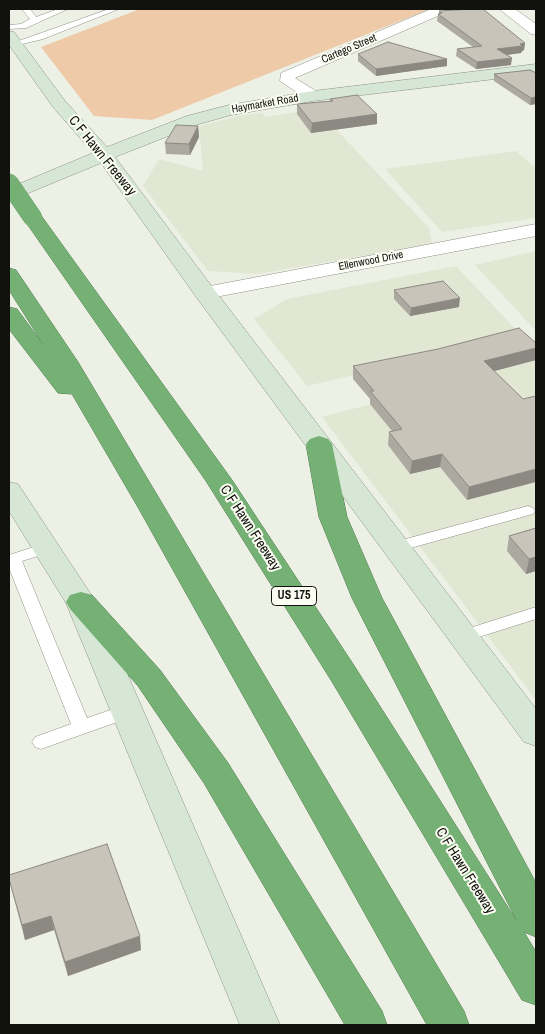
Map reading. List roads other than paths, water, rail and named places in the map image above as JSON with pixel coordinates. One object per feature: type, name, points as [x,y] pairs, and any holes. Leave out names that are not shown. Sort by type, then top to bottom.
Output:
[{"type":"highway","name":"C F Hawn Freeway","points":[[9,182],[219,480],[342,672],[536,987]]},
{"type":"highway","points":[[9,274],[66,362],[105,432],[162,525],[449,1025]]},
{"type":"highway","points":[[9,314],[47,366],[105,432]]},
{"type":"highway","points":[[319,444],[333,517],[367,598],[536,920]]},
{"type":"highway","points":[[81,602],[150,678],[216,773],[367,1025]]},
{"type":"main road","name":"C F Hawn Freeway","points":[[10,35],[59,104],[104,154],[205,293],[536,733]]},
{"type":"main road","name":"Haymarket Road","points":[[9,195],[104,154],[193,120],[229,110],[314,96],[536,69]]},
{"type":"main road","points":[[9,490],[81,602],[260,1025]]},
{"type":"street","name":"Cartego Street","points":[[314,96],[288,81],[287,76],[442,9]]},
{"type":"street","points":[[506,9],[536,31]]},
{"type":"street","name":"Ellenwood Drive","points":[[205,293],[536,230]]},
{"type":"lane","points":[[26,9],[34,20]]},
{"type":"lane","points":[[10,35],[34,20],[64,9]]},
{"type":"lane","points":[[10,35],[40,37],[115,9]]},
{"type":"lane","points":[[396,548],[528,511]]},
{"type":"lane","points":[[46,548],[13,559],[82,728]]},
{"type":"lane","points":[[463,636],[536,613]]},
{"type":"lane","points":[[41,742],[128,711]]}]
